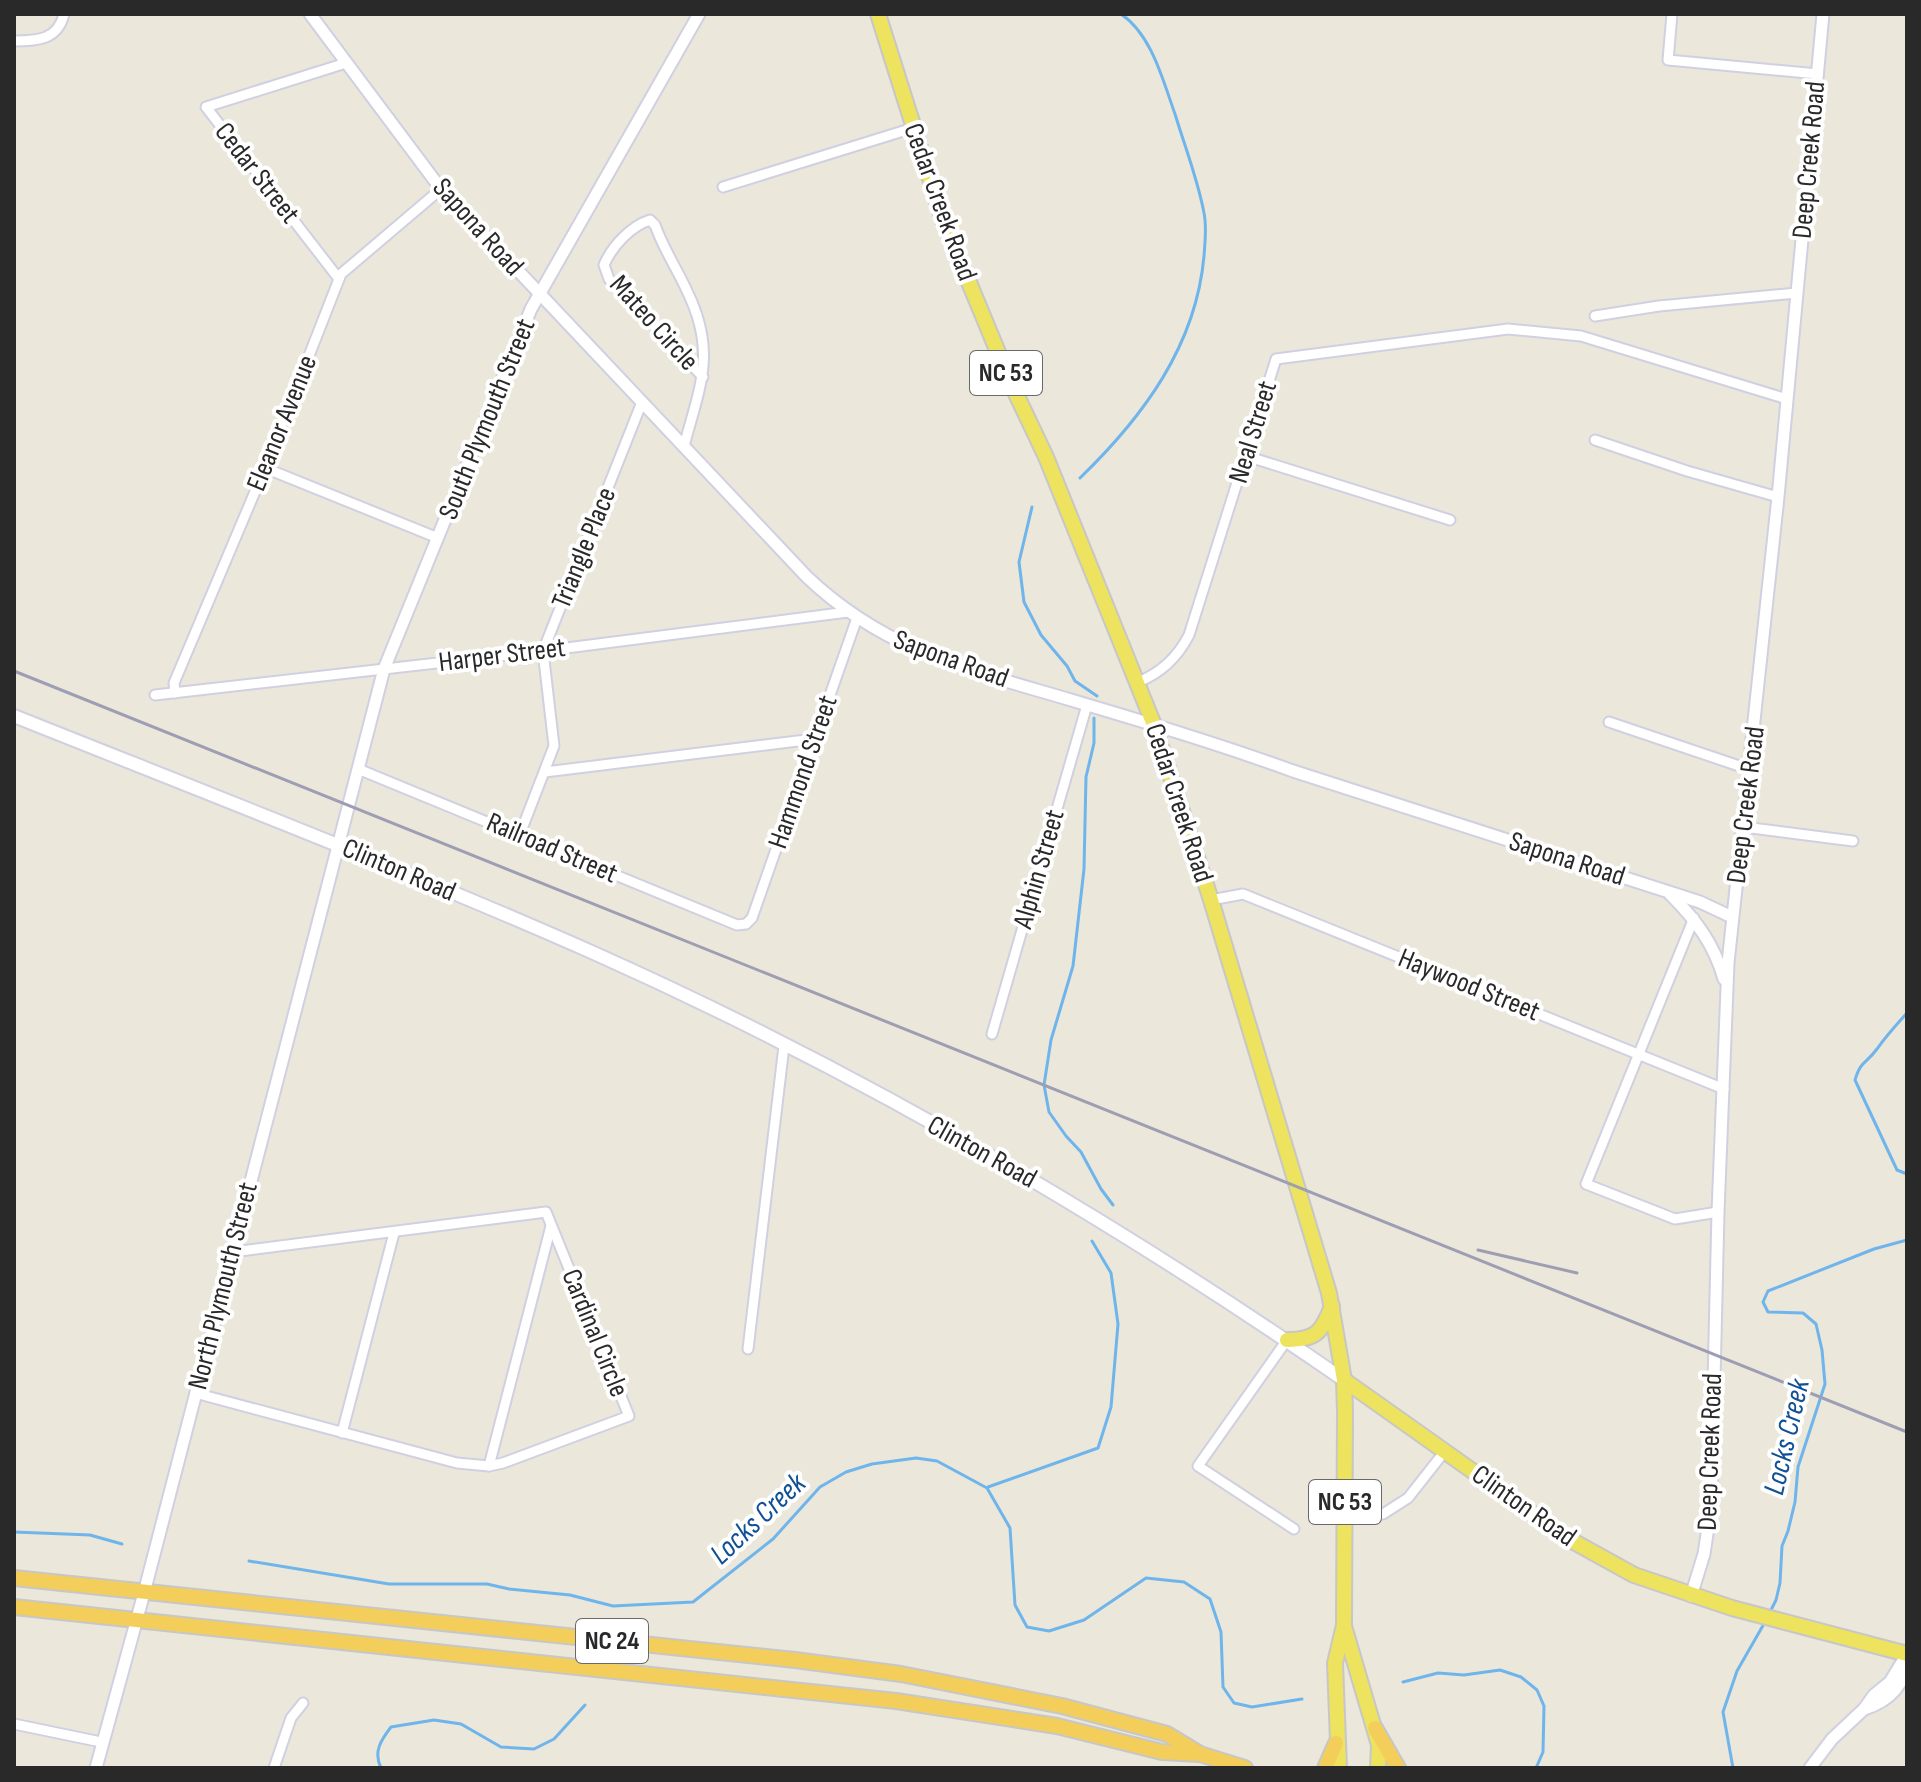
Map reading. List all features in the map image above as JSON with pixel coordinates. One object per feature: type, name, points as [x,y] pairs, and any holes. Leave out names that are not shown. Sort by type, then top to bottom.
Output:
[{"type":"highway","name":"NC 24","points":[[14,1578],[795,1660],[901,1674],[1008,1694],[1114,1719],[1167,1734],[1200,1754],[1245,1768]]},
{"type":"highway","name":"NC 24","points":[[14,1607],[896,1701],[1004,1716],[1162,1752],[1200,1754]]},
{"type":"highway","points":[[1375,1728],[1398,1768]]},
{"type":"highway","points":[[1325,1768],[1336,1743]]},
{"type":"main road","name":"Cedar Creek Road","points":[[878,14],[951,239],[1009,379],[1046,457],[1154,725],[1211,900],[1332,1306],[1344,1380],[1344,1625],[1335,1663],[1339,1768]]},
{"type":"main road","name":"Clinton Road","points":[[14,716],[338,844],[599,956],[784,1046],[1044,1187],[1214,1291],[1587,1550],[1634,1575],[1691,1596],[1907,1655]]},
{"type":"main road","points":[[1287,1340],[1305,1340],[1318,1333],[1332,1306]]},
{"type":"main road","name":"Cedar Creek Road","points":[[1344,1625],[1375,1728],[1380,1752],[1378,1768]]},
{"type":"street","points":[[14,41],[32,41],[50,36],[62,24],[64,14]]},
{"type":"street","name":"Sapona Road","points":[[310,14],[441,189],[807,577],[853,615],[887,637],[939,660],[1154,725],[1667,891],[1732,917]]},
{"type":"street","name":"South Plymouth Street","points":[[348,804],[384,669],[539,293],[699,14]]},
{"type":"street","points":[[1672,14],[1668,60],[1818,74]]},
{"type":"street","name":"Deep Creek Road","points":[[1691,1596],[1704,1554],[1711,1507],[1718,1212],[1732,917],[1751,770],[1823,14]]},
{"type":"street","name":"Cedar Street","points":[[339,279],[206,107],[346,63]]},
{"type":"street","points":[[723,187],[913,128]]},
{"type":"street","name":"Eleanor Avenue","points":[[175,693],[174,683],[265,468],[341,274],[441,189]]},
{"type":"street","name":"Mateo Circle","points":[[684,446],[703,377],[706,346],[689,295],[650,220],[610,250],[604,265],[609,279],[703,377]]},
{"type":"street","points":[[1595,316],[1659,306],[1797,293]]},
{"type":"street","name":"Neal Street","points":[[1136,683],[1154,676],[1171,662],[1189,635],[1276,359],[1508,329],[1581,336],[1787,399]]},
{"type":"street","name":"Triangle Place","points":[[520,834],[554,746],[543,651],[642,402]]},
{"type":"street","points":[[1595,440],[1778,497]]},
{"type":"street","points":[[1246,456],[1450,520]]},
{"type":"street","points":[[265,468],[438,538]]},
{"type":"street","name":"Harper Street","points":[[155,695],[853,615]]},
{"type":"street","name":"Hammond Street","points":[[746,924],[752,918],[814,739],[853,615]]},
{"type":"street","name":"Alphin Street","points":[[992,1034],[1087,705]]},
{"type":"street","points":[[1609,722],[1751,770]]},
{"type":"street","points":[[545,772],[814,739]]},
{"type":"street","name":"Railroad Street","points":[[358,769],[737,925],[746,924]]},
{"type":"street","name":"North Plymouth Street","points":[[96,1768],[348,804]]},
{"type":"street","points":[[1744,827],[1853,841]]},
{"type":"street","points":[[1667,891],[1694,918],[1710,940],[1727,990]]},
{"type":"street","name":"Haywood Street","points":[[1211,900],[1243,894],[1724,1089]]},
{"type":"street","points":[[1694,918],[1586,1184],[1675,1219],[1718,1212]]},
{"type":"street","points":[[748,1349],[784,1046]]},
{"type":"street","points":[[233,1252],[546,1212],[551,1226],[489,1466]]},
{"type":"street","name":"Cardinal Circle","points":[[195,1393],[457,1463],[489,1466],[629,1416],[551,1226]]},
{"type":"street","points":[[342,1433],[394,1233]]},
{"type":"street","points":[[1287,1340],[1198,1466],[1294,1529]]},
{"type":"street","points":[[1383,1514],[1408,1498],[1445,1451]]},
{"type":"street","points":[[1889,1698],[1904,1677],[1907,1655]]},
{"type":"street","points":[[1810,1768],[1832,1739],[1890,1682],[1907,1655]]},
{"type":"street","points":[[1864,1709],[1907,1689]]},
{"type":"street","points":[[274,1768],[291,1718],[303,1703]]},
{"type":"street","points":[[14,1724],[101,1742]]},
{"type":"waterway","points":[[1080,478],[1125,430],[1163,378],[1190,320],[1204,256],[1204,213],[1161,73],[1141,34],[1121,14]]},
{"type":"waterway","points":[[1032,507],[1019,562],[1024,602],[1041,635],[1067,666],[1075,681],[1097,696]]},
{"type":"waterway","points":[[1094,718],[1094,743],[1086,777],[1084,869],[1073,966],[1051,1040],[1044,1085],[1049,1112],[1081,1152],[1113,1205]]},
{"type":"waterway","name":"Locks Creek","points":[[1907,1013],[1862,1065],[1855,1080],[1897,1170],[1907,1174]]},
{"type":"waterway","name":"Locks Creek","points":[[1770,1612],[1780,1583],[1782,1546],[1795,1502],[1798,1467],[1825,1384],[1816,1324],[1803,1313],[1768,1312],[1763,1302],[1768,1291],[1874,1249],[1907,1240]]},
{"type":"waterway","points":[[988,1487],[1098,1448],[1111,1407],[1118,1324],[1111,1273],[1092,1241]]},
{"type":"waterway","name":"Locks Creek","points":[[249,1561],[389,1584],[487,1584],[570,1595],[613,1606],[693,1602],[773,1539],[820,1487],[846,1472],[872,1464],[916,1458],[937,1461],[987,1488],[1010,1528],[1015,1605],[1027,1627],[1049,1631],[1084,1620],[1146,1578],[1184,1582],[1210,1599],[1221,1632],[1223,1687],[1234,1703],[1252,1707],[1302,1699]]},
{"type":"waterway","points":[[14,1532],[90,1535],[122,1544]]},
{"type":"waterway","name":"Locks Creek","points":[[1733,1768],[1723,1712],[1737,1671],[1765,1622]]},
{"type":"waterway","name":"Locks Creek","points":[[1403,1682],[1438,1673],[1464,1675],[1500,1670],[1521,1677],[1537,1690],[1544,1706],[1543,1752],[1536,1768]]},
{"type":"waterway","name":"Locks Creek","points":[[381,1768],[378,1751],[391,1727],[434,1720],[461,1724],[501,1747],[534,1749],[554,1739],[585,1705]]},
{"type":"railway","points":[[14,671],[1907,1432]]},
{"type":"railway","points":[[1478,1250],[1577,1273]]}]
